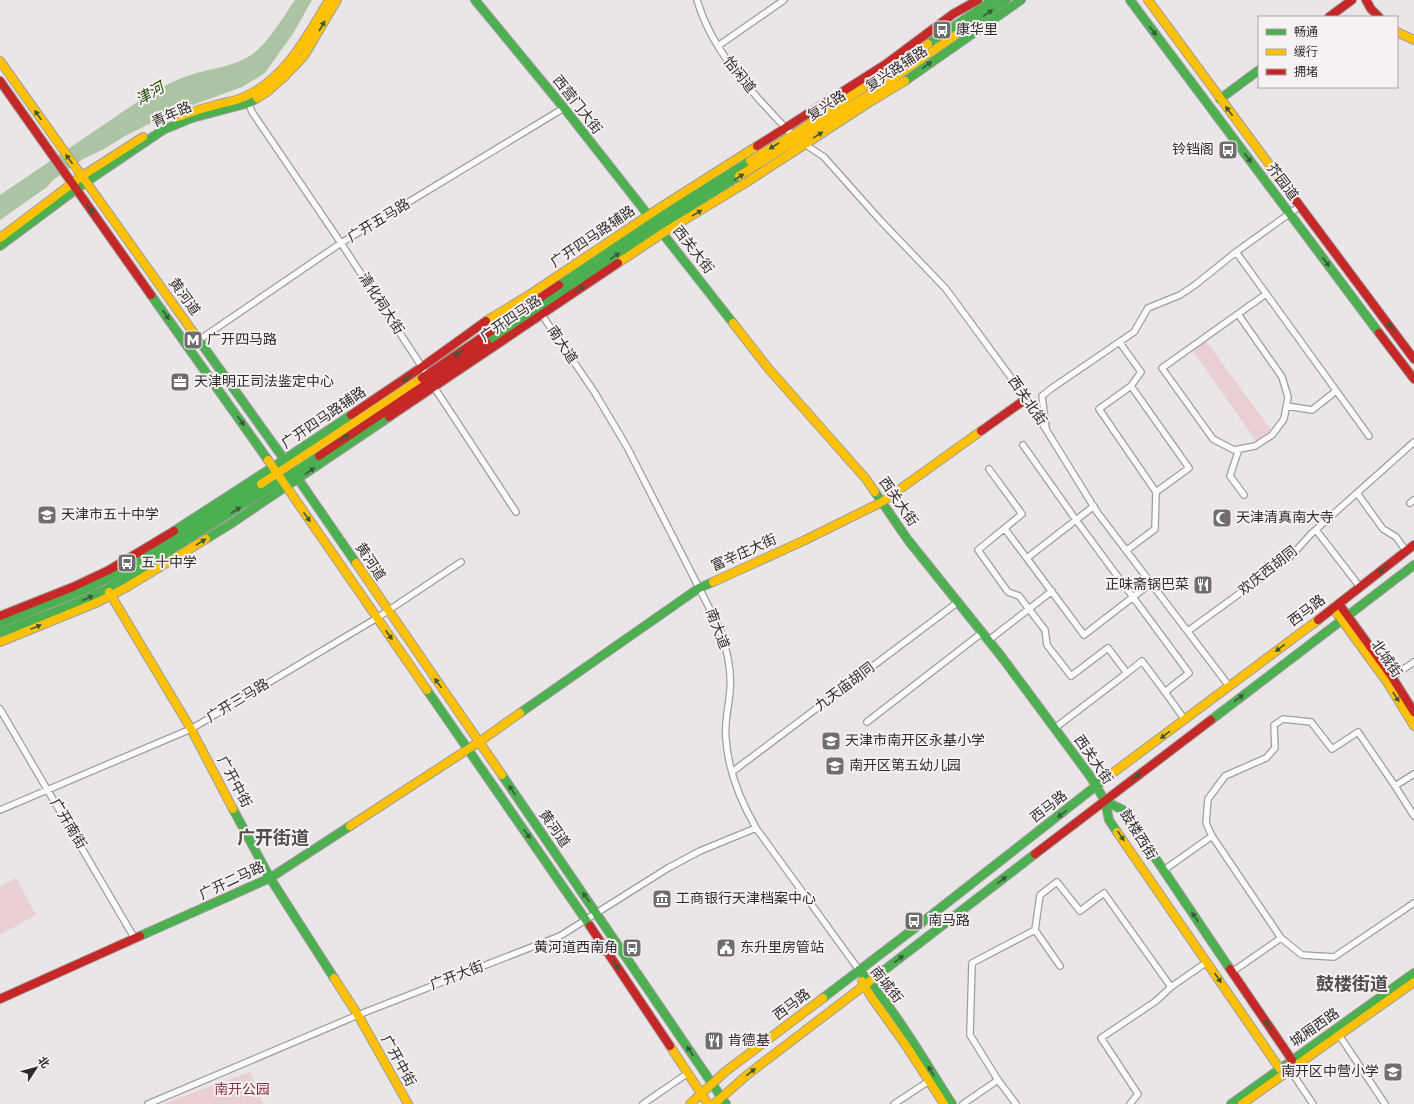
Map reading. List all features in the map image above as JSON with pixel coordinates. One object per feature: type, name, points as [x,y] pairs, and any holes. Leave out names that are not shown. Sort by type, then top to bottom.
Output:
[{"type":"main road","name":"青年路","points":[[248,100],[273,79],[288,63],[307,38],[329,0]]},
{"type":"main road","name":"青年路","points":[[0,238],[82,176],[169,127],[248,100],[277,84],[298,62],[314,40],[337,0]]},
{"type":"main road","name":"西营门大街","points":[[475,0],[564,108],[656,224]]},
{"type":"main road","name":"复兴路辅路","points":[[656,224],[787,128],[886,64],[947,19],[978,0]]},
{"type":"main road","name":"复兴路","points":[[798,140],[992,0]]},
{"type":"main road","name":"复兴路","points":[[656,224],[711,190],[798,140],[875,91],[1006,0]]},
{"type":"main road","name":"复兴路辅路","points":[[656,224],[747,182],[798,140],[898,86],[1021,0]]},
{"type":"main road","name":"芥园道","points":[[1130,0],[1414,379]]},
{"type":"main road","name":"芥园道","points":[[1148,0],[1414,359]]},
{"type":"main road","points":[[1330,16],[1352,0]]},
{"type":"main road","points":[[1366,0],[1377,16]]},
{"type":"main road","points":[[1398,32],[1414,40]]},
{"type":"main road","name":"黄河道","points":[[0,62],[291,469],[712,1083]]},
{"type":"main road","points":[[1220,99],[1258,71]]},
{"type":"main road","name":"黄河道","points":[[0,82],[280,477],[586,920],[708,1104]]},
{"type":"main road","name":"青年路","points":[[0,246],[72,183]]},
{"type":"main road","name":"广开四马路","points":[[0,642],[109,592],[656,224]]},
{"type":"main road","name":"广开四马路辅路","points":[[428,377],[478,326],[536,305],[656,224]]},
{"type":"main road","name":"西关大街","points":[[656,224],[768,368],[866,479],[908,540],[983,632],[1055,728],[1090,776],[1105,801]]},
{"type":"main road","name":"广开四马路","points":[[0,624],[84,590],[101,578],[118,573],[280,477],[428,377]]},
{"type":"main road","name":"富辛庄大街","points":[[479,742],[699,588],[803,541],[882,502],[1026,399]]},
{"type":"main road","name":"西马路","points":[[690,1104],[701,1092],[726,1071],[920,924],[1096,786],[1336,606],[1414,545]]},
{"type":"main road","name":"西马路","points":[[714,1104],[723,1100],[747,1075],[1414,565]]},
{"type":"main road","points":[[0,616],[73,587],[101,578]]},
{"type":"main road","name":"广开中街","points":[[101,578],[191,729],[270,878],[358,1015],[408,1104]]},
{"type":"main road","name":"广开四马路","points":[[0,633],[109,592]]},
{"type":"main road","name":"北城街","points":[[1336,606],[1414,726]]},
{"type":"main road","name":"北城街","points":[[1344,618],[1392,677],[1414,712]]},
{"type":"main road","name":"广开二马路","points":[[0,999],[270,878],[479,742]]},
{"type":"main road","name":"鼓楼西街","points":[[1105,801],[1123,810],[1292,1060]]},
{"type":"main road","name":"鼓楼西街","points":[[1105,801],[1110,820],[1280,1069]]},
{"type":"main road","name":"南城街","points":[[859,970],[944,1104]]},
{"type":"main road","name":"城厢西路","points":[[1231,1104],[1414,973]]},
{"type":"main road","name":"城厢西路","points":[[1242,1104],[1414,982]]},
{"type":"main road","name":"南城街","points":[[867,984],[910,1038],[952,1104]]},
{"type":"main road","points":[[1280,1069],[1290,1070],[1292,1060]]},
{"type":"main road","points":[[712,1083],[723,1100]]},
{"type":"street","name":"怡闲道","points":[[697,0],[700,12],[722,54],[752,92],[798,140]]},
{"type":"street","points":[[718,46],[784,0]]},
{"type":"street","name":"清化祠大街","points":[[248,100],[252,112],[342,243],[516,512]]},
{"type":"street","name":"广开五马路","points":[[199,340],[342,243],[564,108]]},
{"type":"street","name":"西关北街","points":[[798,140],[824,157],[880,220],[946,289],[1026,399],[1094,506],[1229,686]]},
{"type":"street","points":[[1046,429],[1042,396],[1134,332],[1148,308],[1180,295],[1196,285],[1236,252],[1300,206]]},
{"type":"street","points":[[1236,252],[1369,436]]},
{"type":"street","points":[[1238,314],[1282,376],[1288,397],[1284,419],[1272,435],[1255,446],[1234,450],[1213,438],[1162,368],[1266,294]]},
{"type":"street","name":"南大道","points":[[536,305],[594,393],[627,447],[719,627],[726,648],[730,671],[730,690],[725,720],[726,739],[732,772],[738,792],[756,828],[859,970]]},
{"type":"street","points":[[1120,343],[1141,372],[1131,386],[1099,409],[1156,492],[1155,529],[1126,550]]},
{"type":"street","points":[[1131,386],[1189,468],[1156,492]]},
{"type":"street","points":[[1286,406],[1312,410],[1336,391]]},
{"type":"street","name":"欢庆西胡同","points":[[1188,631],[1291,556],[1316,530],[1414,442]]},
{"type":"street","points":[[1023,445],[1188,673],[1165,692]]},
{"type":"street","points":[[1239,449],[1230,476],[1244,495]]},
{"type":"street","points":[[989,469],[1022,514],[978,550],[1008,592],[1019,596],[1045,630],[1047,644],[1071,676],[1108,648],[1127,673]]},
{"type":"street","points":[[1357,493],[1383,529],[1396,537],[1406,551]]},
{"type":"street","points":[[1027,558],[1094,506]]},
{"type":"street","points":[[1005,528],[1084,635],[1151,583]]},
{"type":"street","points":[[1316,530],[1360,587]]},
{"type":"street","name":"广开三马路","points":[[0,810],[191,729],[377,618],[461,562]]},
{"type":"street","points":[[989,640],[1052,591]]},
{"type":"street","name":"九天庙胡同","points":[[732,772],[958,602]]},
{"type":"street","points":[[867,722],[983,632]]},
{"type":"street","points":[[1055,728],[1142,661],[1185,720]]},
{"type":"street","points":[[1392,677],[1414,662]]},
{"type":"street","name":"广开南街","points":[[0,709],[136,938]]},
{"type":"street","points":[[1414,816],[1358,732],[1332,749],[1311,722],[1283,719],[1274,725],[1275,748],[1266,758],[1225,776],[1208,799],[1206,824],[1212,836],[1281,938],[1302,955],[1334,957],[1414,903]]},
{"type":"street","points":[[1395,786],[1414,774]]},
{"type":"street","name":"广开大街","points":[[148,1104],[358,1015],[560,936],[685,858],[756,828]]},
{"type":"street","points":[[1164,870],[1212,836]]},
{"type":"street","points":[[1060,966],[1035,930],[1040,895],[1057,882],[1080,911],[1104,893],[1171,988]]},
{"type":"street","points":[[1016,1104],[998,1080],[970,1036],[972,963],[1035,930]]},
{"type":"street","points":[[1232,972],[1281,938]]},
{"type":"street","points":[[1130,1104],[1138,1094],[1101,1038],[1156,1001],[1171,988],[1207,962]]},
{"type":"street","points":[[1339,1035],[1385,1104]]},
{"type":"street","points":[[1290,1070],[1313,1104]]},
{"type":"street","points":[[643,1104],[688,1073]]},
{"type":"street","points":[[963,1104],[998,1080]]},
{"type":"street","points":[[894,1104],[929,1081]]},
{"type":"green space","points":[[1206,341],[1271,430],[1256,441],[1193,351]]},
{"type":"green space","points":[[16,878],[36,915],[0,935],[0,887]]},
{"type":"green space","name":"南开公园","points":[[250,1072],[263,1104],[163,1104]]},
{"type":"water","name":"津河","points":[[295,0],[312,0],[294,32],[265,73],[242,87],[171,113],[83,159],[53,180],[47,187],[0,220],[0,195],[149,94],[165,85],[193,74],[233,64],[254,53],[271,35]]},
{"type":"traffic: fast","points":[[475,0],[564,108],[733,323]]},
{"type":"traffic: fast","points":[[928,44],[993,0]]},
{"type":"traffic: fast","points":[[956,35],[1006,0]]},
{"type":"traffic: fast","points":[[905,81],[1021,0]]},
{"type":"traffic: fast","points":[[1130,0],[1379,333]]},
{"type":"traffic: fast","points":[[1220,99],[1258,71]]},
{"type":"traffic: fast","points":[[0,246],[86,182],[163,130],[192,118],[249,103],[257,98]]},
{"type":"traffic: fast","points":[[559,285],[667,212],[750,161]]},
{"type":"traffic: fast","points":[[487,343],[658,227],[739,176]]},
{"type":"traffic: fast","points":[[151,295],[268,460]]},
{"type":"traffic: fast","points":[[193,332],[294,473],[356,563]]},
{"type":"traffic: fast","points":[[174,531],[351,415]]},
{"type":"traffic: fast","points":[[206,539],[389,417]]},
{"type":"traffic: fast","points":[[0,633],[72,605],[107,589],[140,570],[319,456]]},
{"type":"traffic: fast","points":[[0,624],[84,590],[113,576],[171,542],[261,484]]},
{"type":"traffic: fast","points":[[875,492],[908,540],[1001,656],[1090,776],[1105,801],[1109,820],[1117,832]]},
{"type":"traffic: fast","points":[[1211,720],[1414,565]]},
{"type":"traffic: fast","points":[[520,713],[699,588],[713,582]]},
{"type":"traffic: fast","points":[[427,690],[590,926]]},
{"type":"traffic: fast","points":[[502,775],[726,1104]]},
{"type":"traffic: fast","points":[[823,998],[1110,775]]},
{"type":"traffic: fast","points":[[1105,801],[1123,810],[1230,969]]},
{"type":"traffic: fast","points":[[233,809],[270,878],[334,978]]},
{"type":"traffic: fast","points":[[140,936],[270,878],[350,826]]},
{"type":"traffic: fast","points":[[874,978],[1035,854]]},
{"type":"traffic: fast","points":[[859,970],[897,1018],[952,1104]]},
{"type":"traffic: fast","points":[[1231,1104],[1414,973]]},
{"type":"traffic: slow","points":[[178,117],[243,98],[273,78],[294,55],[329,0]]},
{"type":"traffic: slow","points":[[257,98],[267,92],[284,77],[304,56],[337,0]]},
{"type":"traffic: slow","points":[[1148,0],[1294,198]]},
{"type":"traffic: slow","points":[[1398,32],[1414,40]]},
{"type":"traffic: slow","points":[[739,176],[875,91],[956,35]]},
{"type":"traffic: slow","points":[[750,161],[793,135],[928,44]]},
{"type":"traffic: slow","points":[[0,61],[193,332]]},
{"type":"traffic: slow","points":[[618,263],[663,233],[747,182],[905,81]]},
{"type":"traffic: slow","points":[[0,238],[82,176],[143,137]]},
{"type":"traffic: slow","points":[[486,321],[529,295],[658,209],[757,146]]},
{"type":"traffic: slow","points":[[733,323],[768,368],[866,479],[875,492]]},
{"type":"traffic: slow","points":[[261,484],[422,378]]},
{"type":"traffic: slow","points":[[713,582],[803,541],[882,502],[981,431]]},
{"type":"traffic: slow","points":[[268,460],[427,690]]},
{"type":"traffic: slow","points":[[0,642],[98,602],[127,587],[206,539]]},
{"type":"traffic: slow","points":[[356,563],[502,775]]},
{"type":"traffic: slow","points":[[109,592],[191,729],[233,809]]},
{"type":"traffic: slow","points":[[1333,608],[1387,682],[1414,726]]},
{"type":"traffic: slow","points":[[1110,775],[1318,620]]},
{"type":"traffic: slow","points":[[350,826],[479,742],[520,713]]},
{"type":"traffic: slow","points":[[1117,832],[1280,1069],[1286,1070]]},
{"type":"traffic: slow","points":[[334,978],[358,1015],[408,1104]]},
{"type":"traffic: slow","points":[[714,1104],[747,1075],[874,978]]},
{"type":"traffic: slow","points":[[862,981],[944,1104]]},
{"type":"traffic: slow","points":[[1242,1104],[1414,982]]},
{"type":"traffic: slow","points":[[690,1104],[726,1071],[823,998]]},
{"type":"traffic: slow","points":[[670,1046],[708,1104]]},
{"type":"traffic: jam","points":[[757,146],[886,64],[953,14],[978,0]]},
{"type":"traffic: jam","points":[[1330,16],[1352,0]]},
{"type":"traffic: jam","points":[[1366,0],[1371,9],[1378,16]]},
{"type":"traffic: jam","points":[[0,81],[151,295]]},
{"type":"traffic: jam","points":[[1294,198],[1414,359]]},
{"type":"traffic: jam","points":[[389,417],[618,263]]},
{"type":"traffic: jam","points":[[422,378],[559,285]]},
{"type":"traffic: jam","points":[[351,415],[486,321]]},
{"type":"traffic: jam","points":[[1379,333],[1414,379]]},
{"type":"traffic: jam","points":[[319,456],[487,343]]},
{"type":"traffic: jam","points":[[981,431],[1026,399]]},
{"type":"traffic: jam","points":[[0,616],[73,587],[109,570],[174,531]]},
{"type":"traffic: jam","points":[[1318,620],[1414,545]]},
{"type":"traffic: jam","points":[[1339,604],[1392,677],[1414,712]]},
{"type":"traffic: jam","points":[[1035,854],[1211,720]]},
{"type":"traffic: jam","points":[[590,926],[670,1046]]},
{"type":"traffic: jam","points":[[0,999],[140,936]]},
{"type":"traffic: jam","points":[[1230,969],[1292,1060],[1290,1070],[1286,1070]]},
{"type":"place","name":"康华里","points":[[942,30]]},
{"type":"place","name":"铃铛阁","points":[[1228,150]]},
{"type":"place","name":"广开四马路","points":[[193,340]]},
{"type":"place","name":"天津明正司法鉴定中心","points":[[180,382]]},
{"type":"place","name":"天津市五十中学","points":[[47,515]]},
{"type":"place","name":"天津清真南大寺","points":[[1222,518]]},
{"type":"place","name":"五十中学","points":[[127,563]]},
{"type":"place","name":"正味斋锅巴菜","points":[[1203,585]]},
{"type":"place","name":"天津市南开区永基小学","points":[[831,741]]},
{"type":"place","name":"南开区第五幼儿园","points":[[835,766]]},
{"type":"place","name":"工商银行天津档案中心","points":[[662,899]]},
{"type":"place","name":"南马路","points":[[914,921]]},
{"type":"place","name":"黄河道西南角","points":[[632,948]]},
{"type":"place","name":"东升里房管站","points":[[726,948]]},
{"type":"place","name":"肯德基","points":[[714,1041]]},
{"type":"place","name":"南开区中营小学","points":[[1393,1072]]},
{"type":"district","name":"广开街道","points":[[273,839]]},
{"type":"district","name":"鼓楼街道","points":[[1352,985]]}]
